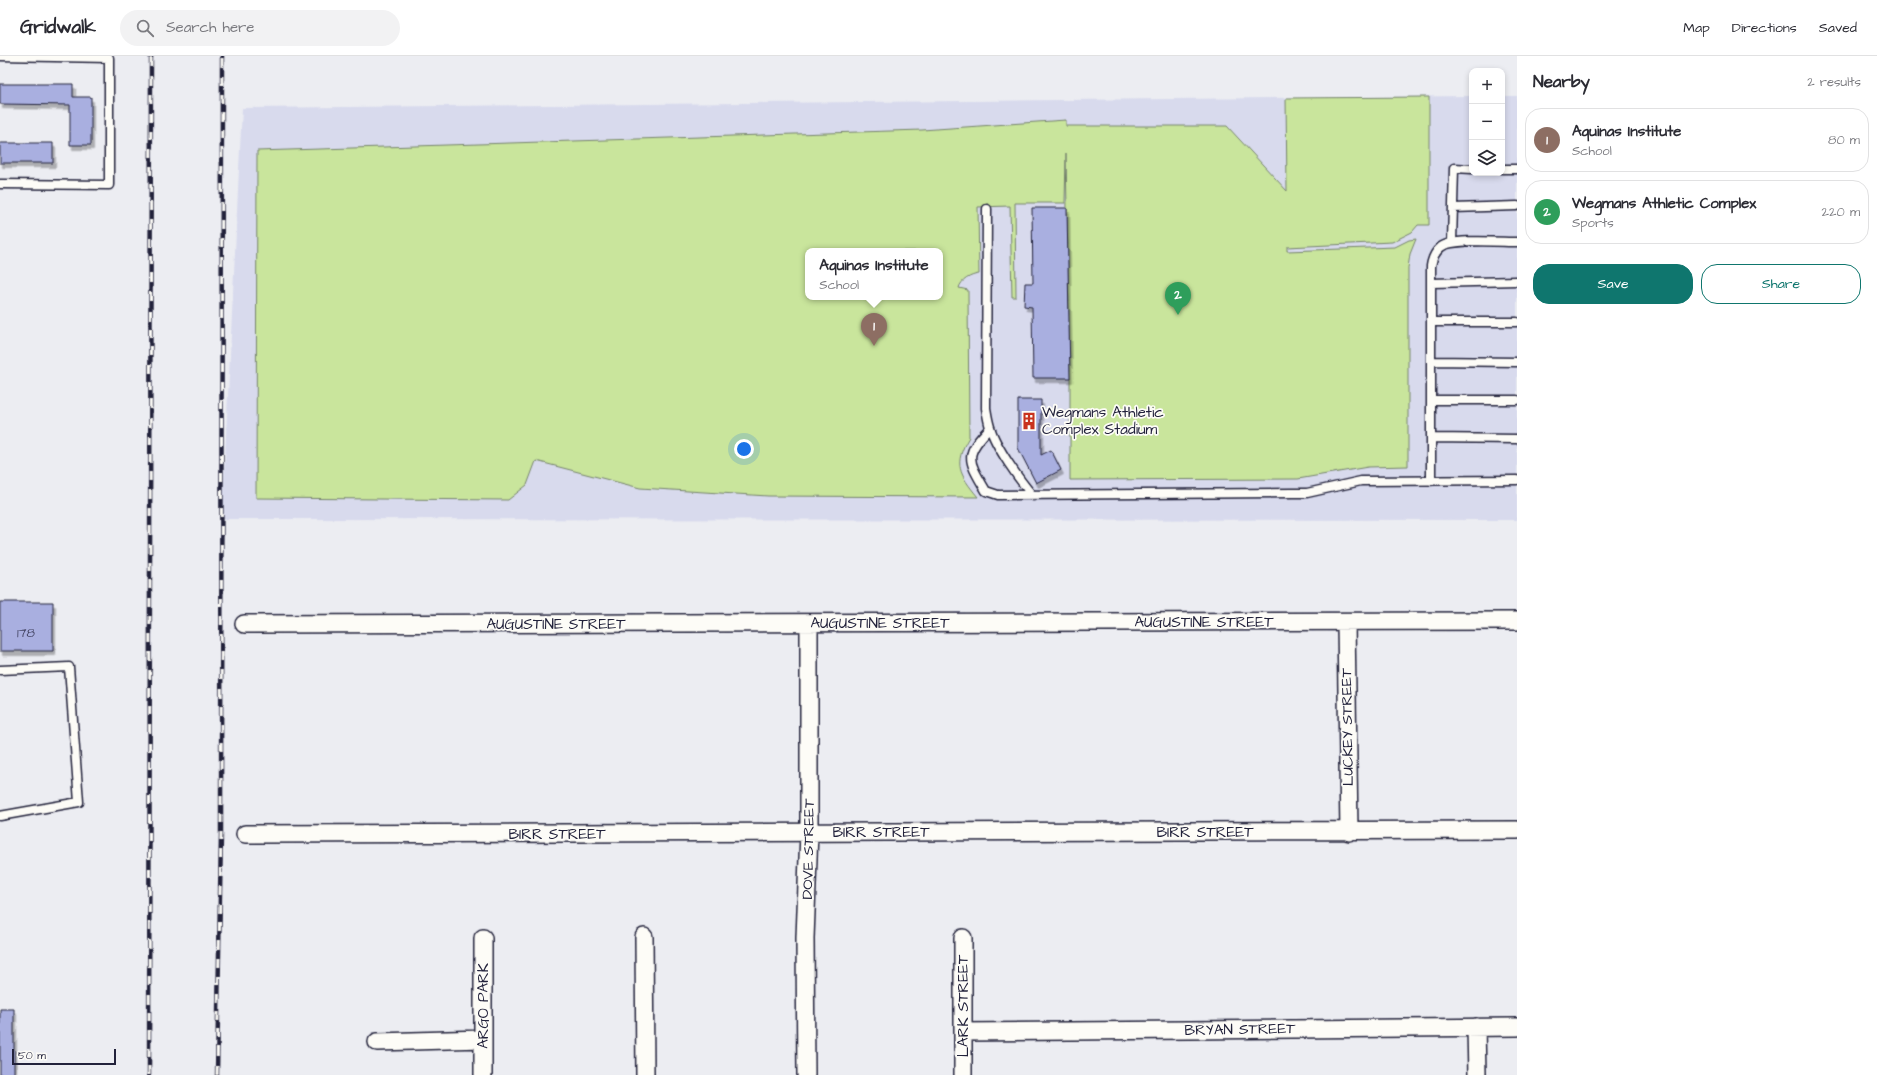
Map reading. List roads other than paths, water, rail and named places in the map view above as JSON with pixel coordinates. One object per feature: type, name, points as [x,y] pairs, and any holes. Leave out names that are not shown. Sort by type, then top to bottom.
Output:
[{"type":"street","name":"AUGUSTINE STREET","points":[[244,624],[809,624],[1517,621]]},
{"type":"street","name":"LUCKEY STREET","points":[[1346,622],[1348,832]]},
{"type":"street","name":"DOVE STREET","points":[[806,1075],[805,938],[809,832],[809,624]]},
{"type":"street","name":"BIRR STREET","points":[[245,834],[1348,832],[1517,830]]},
{"type":"street","name":"ARGO PARK","points":[[482,938],[483,1075]]},
{"type":"street","points":[[644,938],[645,1075]]},
{"type":"street","name":"LARK STREET","points":[[963,938],[964,1075]]},
{"type":"street","points":[[1476,1027],[1477,1075]]},
{"type":"street","name":"BRYAN STREET","points":[[963,1032],[1517,1027]]},
{"type":"street","points":[[377,1042],[482,1039]]},
{"type":"lane","points":[[0,56],[109,58],[109,184],[0,184]]},
{"type":"lane","points":[[1452,242],[1454,168],[1469,168]]},
{"type":"lane","points":[[1505,170],[1517,169]]},
{"type":"lane","points":[[1453,208],[1517,206]]},
{"type":"lane","points":[[987,209],[986,408],[990,428],[1020,481],[1033,496]]},
{"type":"lane","points":[[1431,481],[1431,266],[1433,256],[1441,247],[1452,242],[1517,242]]},
{"type":"lane","points":[[1431,282],[1517,281]]},
{"type":"lane","points":[[1431,322],[1517,322]]},
{"type":"lane","points":[[1431,361],[1517,362]]},
{"type":"lane","points":[[1431,400],[1517,400]]},
{"type":"lane","points":[[990,428],[976,441],[971,451],[971,461],[986,491],[998,495],[1033,496],[1307,493],[1361,481],[1517,480]]},
{"type":"lane","points":[[1431,438],[1517,439]]},
{"type":"lane","points":[[0,670],[69,667],[79,802],[0,816]]},
{"type":"railway","points":[[149,1075],[151,56]]},
{"type":"railway","points":[[217,1075],[221,834],[222,56]]},
{"type":"place","name":"Wegmans Athletic Complex","points":[[1178,315]]},
{"type":"place","name":"Aquinas Institute","points":[[874,346]]},
{"type":"place","name":"Wegmans Athletic Complex Stadium","points":[[1029,421]]}]
